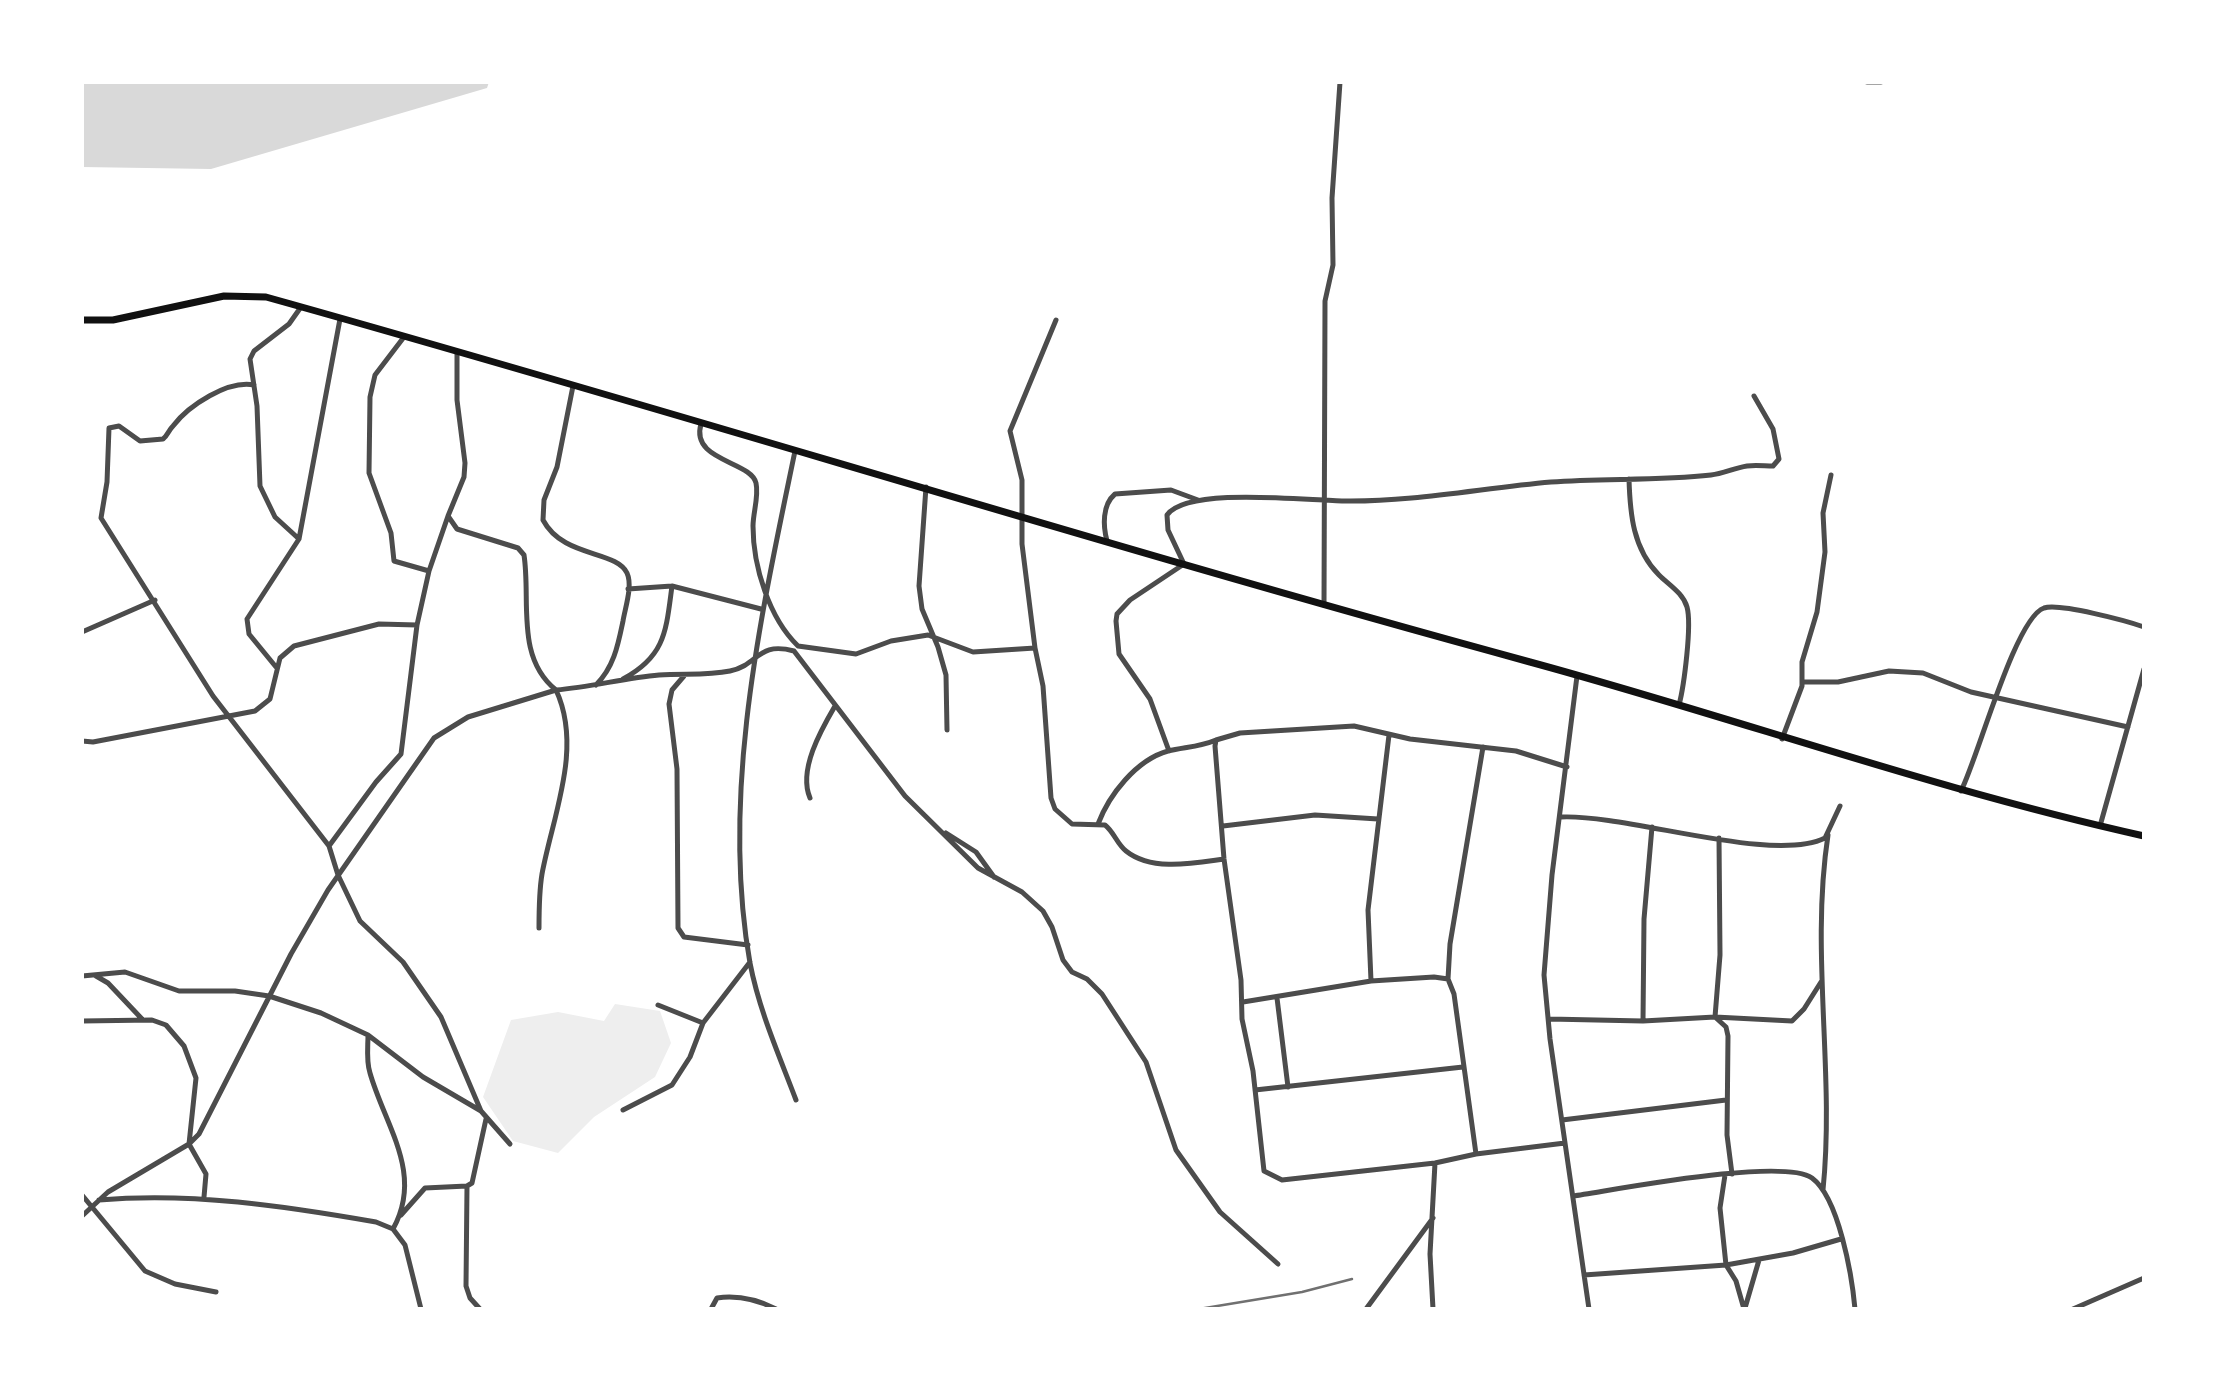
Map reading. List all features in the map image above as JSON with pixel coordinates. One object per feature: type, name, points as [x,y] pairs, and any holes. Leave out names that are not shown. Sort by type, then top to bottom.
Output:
[{"type":"main road","points":[[82,320],[113,320],[224,296],[266,298],[926,487],[1324,605],[1679,705],[1782,739],[1961,791],[2144,836]]},
{"type":"street","points":[[1324,605],[1327,500],[1325,301],[1333,265],[1332,198],[1339,139],[1340,82]]},
{"type":"street","points":[[1867,82],[1881,82]]},
{"type":"street","points":[[299,539],[275,517],[260,486],[251,356],[289,324],[301,307]]},
{"type":"street","points":[[276,667],[249,634],[247,619],[299,539],[340,319]]},
{"type":"street","points":[[1056,320],[1010,424],[1022,480],[1024,559],[1044,696],[1051,798],[1055,808],[1072,824],[1098,824],[1110,829],[1124,850],[1142,860],[1195,863],[1224,859]]},
{"type":"street","points":[[404,337],[371,385],[369,473],[391,533],[394,561],[429,571]]},
{"type":"street","points":[[329,846],[376,782],[401,754],[417,625],[429,571],[464,477],[465,463],[457,400],[457,353]]},
{"type":"street","points":[[254,385],[236,383],[223,388],[173,425],[163,439],[139,441],[119,426],[109,428],[107,482],[101,519],[229,718],[329,846],[338,875],[360,921],[403,962],[442,1017],[481,1111],[510,1144]]},
{"type":"street","points":[[573,386],[557,467],[544,500],[543,520],[560,542],[621,565],[627,574],[628,589],[615,655],[605,676],[596,685]]},
{"type":"street","points":[[1169,751],[1146,690],[1119,654],[1116,621],[1117,614],[1129,600],[1184,564],[1168,530],[1166,519],[1175,506],[1198,500],[1295,496],[1327,500],[1380,500],[1488,492],[1550,482],[1712,475],[1748,466],[1777,465],[1779,459],[1773,429],[1754,396]]},
{"type":"street","points":[[701,424],[701,438],[706,446],[726,464],[751,474],[756,482],[754,545],[765,588],[783,629],[798,646],[856,654],[891,641],[934,636],[973,652],[1035,648]]},
{"type":"street","points":[[795,451],[761,609],[740,834],[750,962],[762,1009],[796,1100]]},
{"type":"street","points":[[1782,739],[1803,682],[1802,662],[1816,612],[1823,572],[1825,536],[1822,521],[1831,475]]},
{"type":"street","points":[[1629,479],[1638,546],[1652,568],[1679,594],[1687,608],[1686,659],[1679,705]]},
{"type":"street","points":[[926,487],[919,586],[922,609],[946,674],[947,730]]},
{"type":"street","points":[[1107,541],[1105,517],[1109,500],[1115,494],[1171,490],[1198,500]]},
{"type":"street","points":[[448,516],[457,529],[518,548],[524,555],[527,631],[541,673],[556,690],[568,731],[558,803],[542,875],[538,928]]},
{"type":"street","points":[[628,589],[672,586],[761,609]]},
{"type":"street","points":[[615,683],[649,664],[656,653],[666,626],[672,586]]},
{"type":"street","points":[[82,632],[155,600]]},
{"type":"street","points":[[1961,791],[1974,766],[2018,639],[2032,616],[2040,610],[2064,608],[2144,627]]},
{"type":"street","points":[[82,741],[93,742],[229,718],[265,706],[270,699],[279,658],[294,646],[379,624],[417,625]]},
{"type":"street","points":[[82,1216],[99,1200],[189,1144],[207,1119],[269,996],[338,875],[435,738],[468,717],[556,690],[658,675],[684,676],[735,670],[756,654],[772,648],[794,651],[835,706],[853,725],[888,776],[978,868],[1022,892],[1043,911],[1052,927],[1063,960],[1072,971],[1087,979],[1102,994],[1146,1062],[1176,1150],[1220,1212],[1278,1264]]},
{"type":"street","points":[[2100,827],[2144,669]]},
{"type":"street","points":[[1803,682],[1838,682],[1877,673],[1910,671],[1997,698],[2128,727]]},
{"type":"street","points":[[684,676],[672,690],[669,704],[677,769],[678,928],[684,937],[748,945]]},
{"type":"street","points":[[1577,676],[1545,941],[1549,1019],[1589,1309]]},
{"type":"street","points":[[810,798],[806,783],[813,754],[835,706]]},
{"type":"street","points":[[1098,824],[1105,807],[1123,782],[1149,761],[1169,751],[1192,748],[1240,733],[1354,726],[1389,734],[1516,751],[1567,767]]},
{"type":"street","points":[[1371,981],[1368,918],[1389,734]]},
{"type":"street","points":[[1216,740],[1224,859],[1243,1002],[1244,1031],[1255,1090],[1262,1168],[1282,1180],[1435,1163],[1476,1154],[1565,1143]]},
{"type":"street","points":[[1476,1154],[1454,994],[1448,979],[1450,944],[1483,747]]},
{"type":"street","points":[[1823,1190],[1826,1106],[1820,886],[1828,835],[1840,806]]},
{"type":"street","points":[[1223,826],[1315,815],[1378,819]]},
{"type":"street","points":[[1561,817],[1604,818],[1720,838],[1799,845],[1820,841],[1828,835]]},
{"type":"street","points":[[1643,1021],[1644,919],[1652,827]]},
{"type":"street","points":[[943,832],[960,839],[976,852],[996,879]]},
{"type":"street","points":[[1715,1017],[1720,955],[1720,838]]},
{"type":"street","points":[[623,1110],[652,1098],[672,1085],[690,1057],[703,1023],[750,962]]},
{"type":"street","points":[[82,976],[125,972],[179,991],[235,991],[269,996],[344,1021],[368,1035],[423,1077],[481,1111]]},
{"type":"street","points":[[93,975],[108,982],[136,1016],[157,1021],[172,1030],[191,1058],[196,1088],[189,1144],[205,1174],[204,1197]]},
{"type":"street","points":[[1243,1002],[1371,981],[1434,977],[1448,979]]},
{"type":"street","points":[[1549,1019],[1643,1021],[1715,1017],[1792,1021],[1804,1009],[1822,979]]},
{"type":"street","points":[[1277,998],[1289,1087]]},
{"type":"street","points":[[658,1006],[703,1023]]},
{"type":"street","points":[[1715,1017],[1726,1027],[1728,1036],[1726,1100],[1729,1174],[1720,1208],[1726,1265],[1736,1281],[1744,1309]]},
{"type":"street","points":[[82,1021],[145,1019]]},
{"type":"street","points":[[368,1035],[370,1074],[404,1162],[404,1190],[399,1217]]},
{"type":"street","points":[[1255,1090],[1463,1067]]},
{"type":"street","points":[[1562,1119],[1726,1100]]},
{"type":"street","points":[[480,1309],[470,1298],[466,1286],[467,1186],[474,1177],[486,1119]]},
{"type":"street","points":[[1433,1309],[1430,1254],[1435,1163]]},
{"type":"street","points":[[1573,1196],[1729,1174],[1797,1172],[1814,1180],[1823,1190],[1848,1262],[1854,1309]]},
{"type":"street","points":[[393,1229],[399,1217],[425,1188],[467,1186]]},
{"type":"street","points":[[82,1195],[145,1271],[175,1284],[216,1292]]},
{"type":"street","points":[[99,1200],[155,1196],[204,1197],[369,1220],[393,1229],[405,1245],[421,1309]]},
{"type":"street","points":[[1366,1309],[1433,1218]]},
{"type":"street","points":[[1584,1275],[1726,1265],[1759,1260],[1841,1239]]},
{"type":"street","points":[[1744,1309],[1759,1260]]},
{"type":"street","points":[[2073,1309],[2144,1278]]},
{"type":"street","points":[[711,1309],[717,1298],[732,1297],[755,1300],[776,1309]]},
{"type":"shaded area","points":[[82,82],[489,82],[487,88],[211,169],[82,167]]},
{"type":"shaded area","points":[[615,1004],[660,1011],[671,1043],[655,1077],[594,1117],[558,1153],[513,1141],[483,1097],[511,1020],[558,1012],[604,1021]]},
{"type":"railway","points":[[1199,1309],[1302,1292],[1352,1279]]}]
